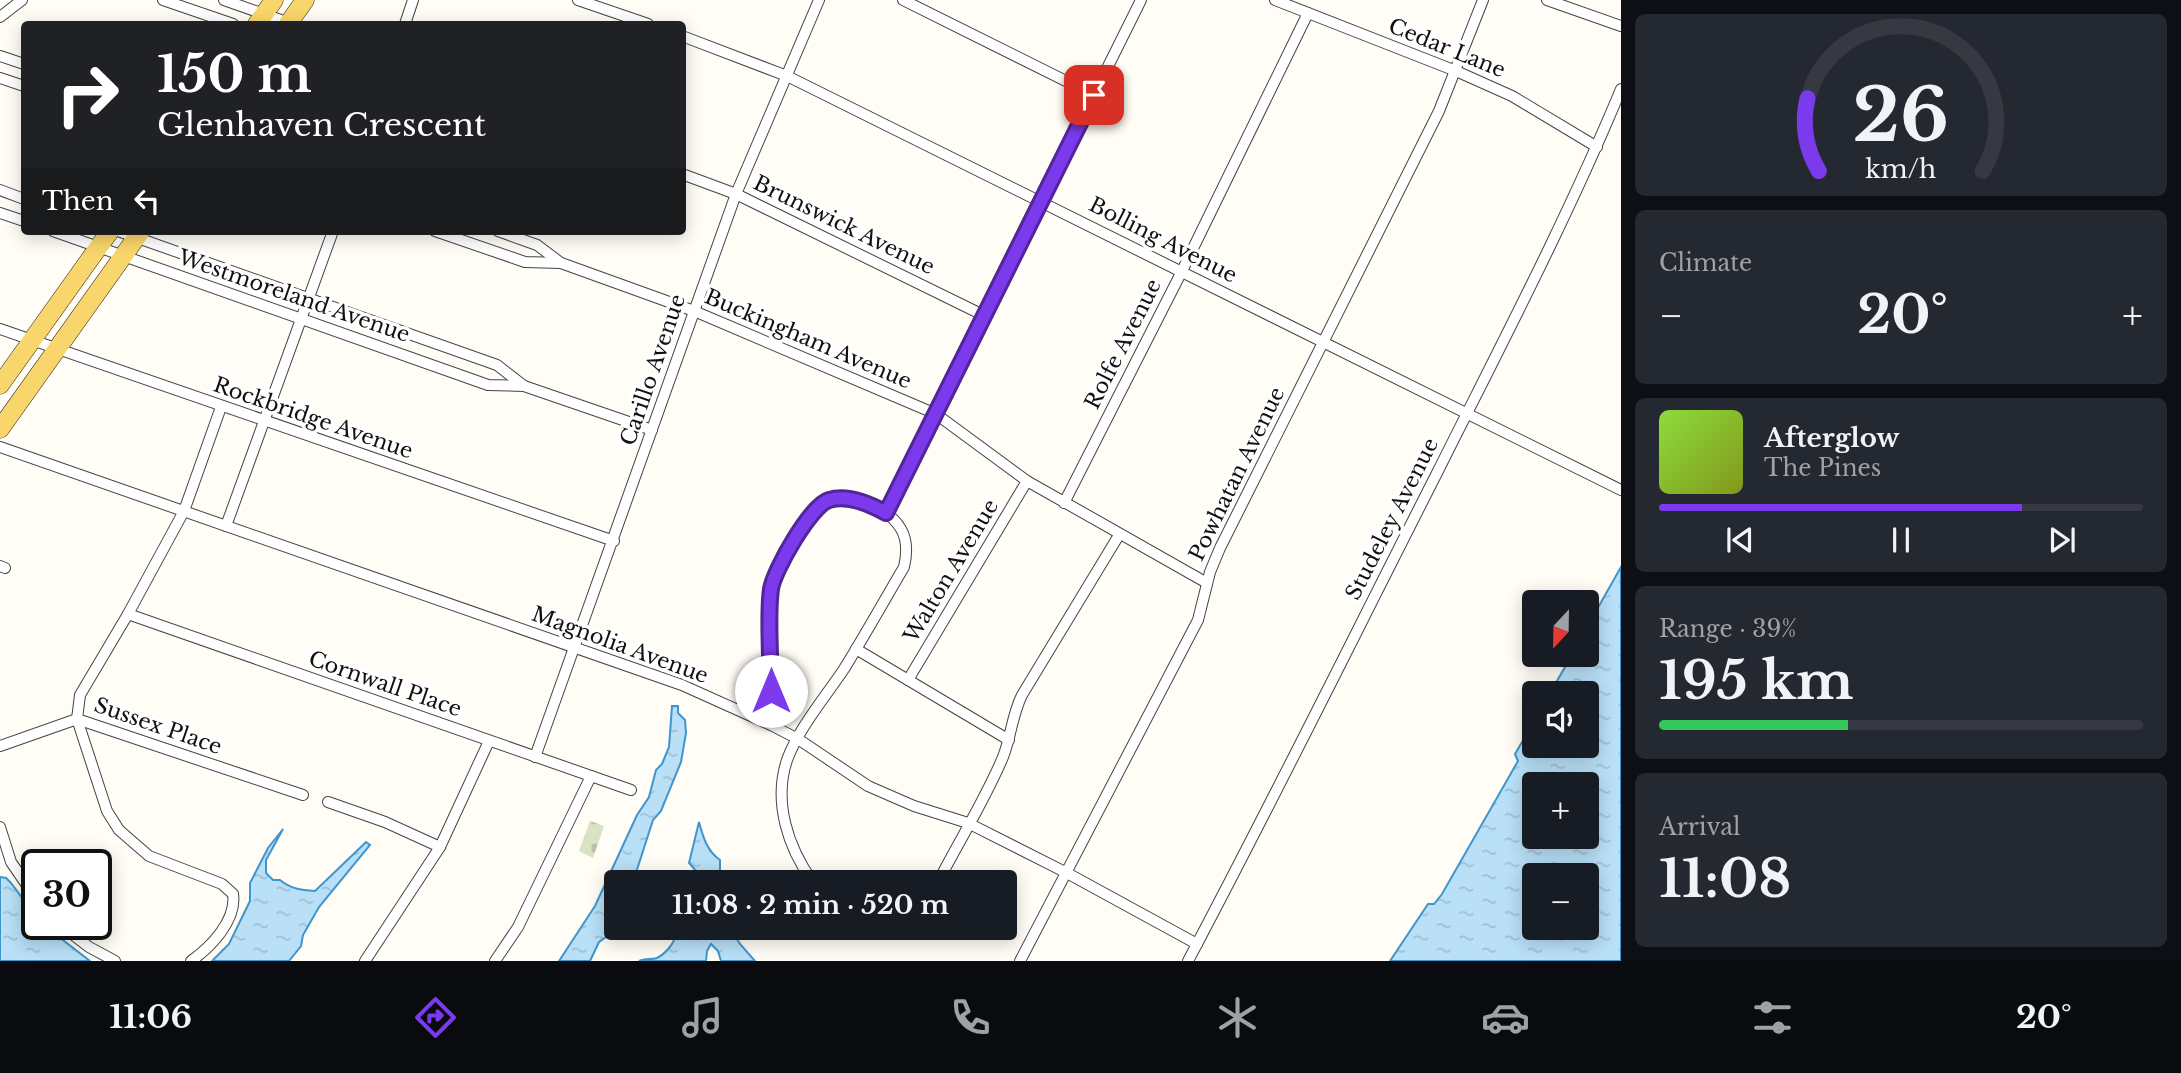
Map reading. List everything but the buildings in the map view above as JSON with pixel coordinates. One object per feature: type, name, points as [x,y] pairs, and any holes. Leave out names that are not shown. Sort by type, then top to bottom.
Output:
[{"type":"main road","points":[[293,21],[305,0]]},
{"type":"main road","points":[[0,385],[107,235]]},
{"type":"main road","points":[[0,429],[138,235]]},
{"type":"street","points":[[0,18],[22,0]]},
{"type":"street","points":[[163,0],[224,21]]},
{"type":"street","points":[[224,0],[284,21]]},
{"type":"street","points":[[406,21],[413,0]]},
{"type":"street","points":[[578,0],[639,21]]},
{"type":"street","name":"Carillo Avenue","points":[[535,757],[736,194],[819,0]]},
{"type":"street","points":[[903,0],[1094,95]]},
{"type":"street","points":[[886,513],[1141,0]]},
{"type":"street","name":"Cedar Lane","points":[[1275,0],[1456,71],[1512,96],[1597,147]]},
{"type":"street","name":"Powhatan Avenue","points":[[1020,961],[1198,620],[1207,583],[1220,548],[1427,136],[1483,0]]},
{"type":"street","points":[[1547,0],[1621,26]]},
{"type":"street","name":"Rolfe Avenue","points":[[1064,503],[1182,271],[1308,13]]},
{"type":"street","name":"Bolling Avenue","points":[[686,38],[787,76],[1621,490]]},
{"type":"street","points":[[0,55],[21,63]]},
{"type":"street","points":[[0,78],[21,85]]},
{"type":"street","name":"Studeley Avenue","points":[[1188,961],[1312,723],[1467,413],[1597,147],[1621,89]]},
{"type":"street","name":"Brunswick Avenue","points":[[686,175],[736,194],[985,316]]},
{"type":"street","points":[[0,190],[21,198]]},
{"type":"street","points":[[0,212],[21,220]]},
{"type":"street","name":"Westmoreland Avenue","points":[[64,235],[488,385],[524,386],[652,430]]},
{"type":"street","name":"Westmoreland Avenue","points":[[142,235],[309,300],[497,365],[524,386]]},
{"type":"street","points":[[226,526],[332,235]]},
{"type":"street","name":"Buckingham Avenue","points":[[447,235],[525,262],[561,263]]},
{"type":"street","name":"Buckingham Avenue","points":[[509,235],[537,245],[561,263],[694,311],[936,414],[1027,481],[1207,583]]},
{"type":"street","name":"Rockbridge Avenue","points":[[0,330],[614,541]]},
{"type":"street","points":[[191,961],[216,940],[233,908],[233,894],[229,888],[149,856],[119,830],[107,811],[77,719],[80,695],[184,511],[221,407]]},
{"type":"street","name":"Magnolia Avenue","points":[[0,447],[682,685],[798,739],[868,786],[914,806],[968,823],[1197,944]]},
{"type":"street","name":"Walton Avenue","points":[[908,680],[1027,481]]},
{"type":"street","points":[[771,725],[771,589],[784,557],[816,510],[830,499],[859,500],[886,513],[901,529],[907,552],[904,566],[787,761],[782,785],[782,805],[789,839],[806,870]]},
{"type":"street","points":[[944,870],[998,768],[1022,695],[1119,535]]},
{"type":"street","name":"Cornwall Place","points":[[128,614],[631,790]]},
{"type":"street","points":[[856,649],[1009,740]]},
{"type":"street","name":"Sussex Place","points":[[0,746],[77,719],[303,795]]},
{"type":"street","points":[[365,961],[440,847],[489,741]]},
{"type":"street","points":[[495,961],[517,927],[591,776]]},
{"type":"street","points":[[328,802],[385,822],[440,847]]},
{"type":"street","points":[[0,827],[11,862],[21,877]]},
{"type":"street","points":[[80,940],[115,961]]},
{"type":"green space","points":[[590,821],[604,826],[593,858],[579,851]]},
{"type":"water","points":[[1621,567],[1621,961],[1390,961],[1428,904],[1434,904],[1442,894],[1518,761],[1515,754],[1522,742],[1522,758],[1599,758],[1599,681],[1557,681],[1565,667],[1600,667],[1600,604]]},
{"type":"water","points":[[672,706],[678,706],[678,713],[685,720],[686,733],[681,762],[661,811],[653,820],[637,870],[612,870],[637,815],[649,797],[656,770],[662,764],[669,747]]},
{"type":"water","points":[[699,822],[709,848],[720,860],[720,870],[695,870],[689,863]]},
{"type":"water","points":[[283,829],[266,860],[266,873],[273,880],[280,880],[301,889],[315,891],[366,842],[370,845],[319,907],[303,935],[301,946],[289,961],[212,961],[229,944],[250,901],[250,883],[268,848]]},
{"type":"water","points":[[0,877],[6,878],[21,896],[21,940],[63,940],[90,961],[0,961]]},
{"type":"water","points":[[604,886],[604,939],[599,942],[590,961],[559,961],[595,906]]},
{"type":"water","points":[[738,940],[755,961],[721,961],[718,951],[711,944],[706,961],[639,961],[657,958],[673,941]]},
{"type":"route","points":[[771,691],[771,589],[784,557],[816,510],[830,499],[859,500],[886,513],[1094,95]]}]
